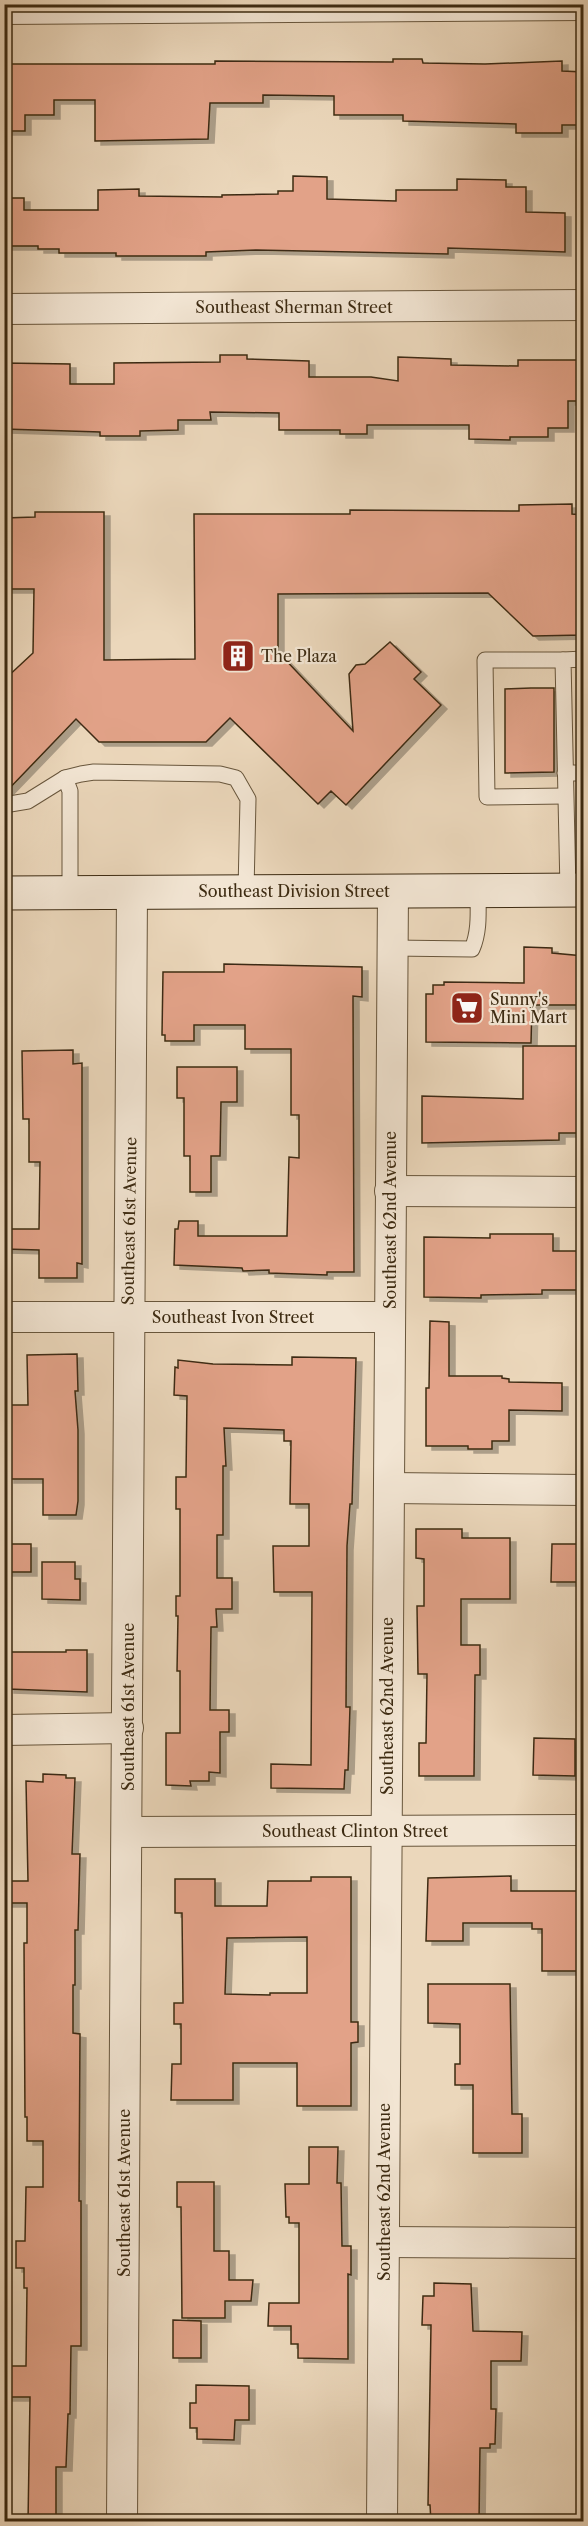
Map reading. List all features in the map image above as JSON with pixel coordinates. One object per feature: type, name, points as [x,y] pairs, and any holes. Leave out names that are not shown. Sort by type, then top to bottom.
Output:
[{"type":"main road","name":"Southeast Division Street","points":[[4,892],[576,890]]},
{"type":"street","points":[[4,9],[584,5]]},
{"type":"street","name":"Southeast Sherman Street","points":[[4,309],[584,305]]},
{"type":"street","name":"Southeast 62nd Avenue","points":[[382,2522],[393,891]]},
{"type":"street","name":"Southeast 61st Avenue","points":[[122,2522],[132,892]]},
{"type":"street","points":[[390,1191],[584,1192]]},
{"type":"street","name":"Southeast Ivon Street","points":[[4,1317],[390,1317]]},
{"type":"street","points":[[389,1488],[584,1490]]},
{"type":"street","points":[[4,1730],[128,1728]]},
{"type":"street","name":"Southeast Clinton Street","points":[[127,1832],[584,1830]]},
{"type":"street","points":[[384,2242],[584,2243]]},
{"type":"lane","points":[[565,796],[487,797],[485,660],[584,659]]},
{"type":"lane","points":[[563,660],[565,796],[576,890]]},
{"type":"lane","points":[[4,805],[28,801],[65,778],[94,772],[220,774],[236,778],[248,799],[246,891]]},
{"type":"lane","points":[[565,773],[584,773]]},
{"type":"lane","points":[[65,778],[70,791],[70,892]]},
{"type":"lane","points":[[392,948],[472,949],[476,940],[478,921],[478,891]]},
{"type":"building","points":[[393,59],[422,59],[423,63],[485,64],[562,61],[562,71],[584,72],[584,125],[562,125],[562,133],[516,133],[516,124],[403,121],[403,115],[334,115],[334,96],[263,95],[263,103],[210,103],[208,139],[95,141],[95,100],[54,100],[54,115],[25,115],[25,131],[4,131],[4,64],[215,64],[215,61],[393,62]]},
{"type":"building","points":[[293,176],[327,177],[327,199],[396,201],[396,190],[457,190],[457,179],[506,180],[506,187],[526,187],[526,212],[565,213],[565,252],[448,248],[448,254],[256,250],[206,252],[206,256],[116,256],[116,253],[59,253],[59,249],[38,249],[38,246],[4,246],[4,198],[24,198],[24,210],[98,210],[98,190],[139,189],[139,196],[222,197],[222,195],[278,194],[278,191],[293,191]]},
{"type":"building","points":[[220,355],[247,355],[247,359],[309,361],[309,377],[371,377],[398,381],[398,357],[451,359],[451,365],[518,366],[518,360],[584,360],[584,401],[568,401],[568,428],[548,428],[548,437],[510,437],[510,440],[469,439],[469,425],[367,425],[367,434],[340,434],[340,430],[279,430],[279,413],[210,412],[211,420],[178,420],[178,430],[140,431],[140,436],[100,436],[100,432],[4,429],[4,363],[70,364],[70,384],[114,384],[114,363],[220,362]]},
{"type":"building","name":"The Plaza","points":[[572,504],[572,514],[584,515],[584,635],[533,636],[488,593],[278,594],[278,652],[353,731],[349,674],[356,665],[365,664],[390,642],[421,672],[414,679],[441,705],[346,805],[331,791],[318,804],[230,718],[206,742],[99,742],[76,719],[4,794],[4,680],[33,653],[34,589],[4,589],[4,518],[35,517],[35,512],[104,512],[104,660],[195,659],[194,514],[350,514],[350,510],[519,511],[519,505]]},
{"type":"building","points":[[554,688],[554,772],[505,773],[505,689]]},
{"type":"building","points":[[524,947],[552,948],[552,953],[584,956],[584,1005],[532,1005],[531,1043],[426,1042],[426,994],[433,994],[433,985],[444,985],[444,982],[524,983]]},
{"type":"building","points":[[224,964],[362,967],[362,997],[353,996],[354,1272],[327,1272],[327,1275],[269,1273],[269,1270],[243,1271],[242,1268],[174,1265],[175,1229],[178,1229],[179,1221],[198,1221],[198,1236],[287,1236],[289,1157],[299,1158],[299,1115],[291,1115],[291,1049],[245,1049],[245,1025],[194,1025],[194,1041],[165,1041],[165,1035],[162,1035],[163,972],[224,972]]},
{"type":"building","points":[[523,1046],[584,1046],[584,1133],[559,1133],[559,1140],[422,1143],[422,1096],[523,1099]]},
{"type":"building","points":[[73,1050],[73,1064],[82,1063],[82,1264],[77,1263],[77,1278],[39,1278],[39,1250],[4,1249],[4,1229],[39,1229],[40,1162],[29,1162],[29,1119],[23,1119],[22,1051]]},
{"type":"building","points":[[177,1067],[237,1067],[237,1102],[221,1102],[220,1156],[211,1156],[211,1192],[190,1192],[190,1156],[184,1156],[184,1098],[177,1098]]},
{"type":"building","points":[[490,1234],[553,1234],[553,1251],[579,1251],[580,1290],[542,1290],[542,1294],[481,1295],[481,1298],[424,1297],[424,1237],[490,1238]]},
{"type":"building","points":[[430,1321],[449,1322],[449,1376],[502,1376],[502,1378],[509,1379],[509,1382],[562,1383],[562,1411],[509,1410],[509,1441],[492,1441],[492,1449],[468,1449],[468,1446],[426,1446],[426,1388],[429,1388]]},
{"type":"building","points":[[77,1354],[78,1391],[75,1391],[78,1430],[78,1501],[76,1515],[43,1515],[43,1479],[8,1479],[9,1405],[28,1405],[27,1355]]},
{"type":"building","points":[[292,1357],[356,1358],[352,1504],[350,1504],[347,1546],[346,1707],[350,1707],[348,1770],[345,1770],[344,1789],[271,1788],[271,1764],[311,1765],[312,1592],[274,1592],[273,1546],[309,1546],[309,1504],[290,1504],[291,1441],[284,1441],[284,1430],[224,1428],[226,1466],[223,1466],[223,1535],[217,1535],[217,1578],[232,1578],[232,1609],[216,1609],[217,1627],[211,1627],[210,1710],[229,1710],[229,1732],[220,1732],[220,1773],[209,1772],[209,1781],[190,1781],[191,1786],[166,1785],[166,1733],[180,1733],[180,1671],[177,1671],[176,1596],[180,1596],[180,1509],[176,1509],[176,1477],[186,1477],[187,1396],[174,1395],[175,1367],[178,1368],[178,1360],[213,1364],[292,1365]]},
{"type":"building","points":[[416,1529],[462,1529],[462,1538],[510,1538],[510,1599],[461,1599],[461,1645],[480,1645],[480,1675],[475,1675],[474,1776],[419,1776],[419,1743],[426,1743],[427,1674],[418,1674],[417,1606],[424,1606],[424,1559],[416,1558]]},
{"type":"building","points":[[4,1544],[31,1544],[31,1572],[4,1572]]},
{"type":"building","points":[[552,1544],[584,1544],[584,1582],[551,1582]]},
{"type":"building","points":[[42,1562],[75,1562],[75,1579],[80,1579],[80,1600],[42,1599]]},
{"type":"building","points":[[66,1650],[87,1650],[87,1692],[8,1689],[8,1652],[66,1652]]},
{"type":"building","points":[[534,1738],[575,1739],[575,1776],[533,1775]]},
{"type":"building","points":[[43,1774],[66,1775],[66,1778],[75,1778],[72,1854],[80,1854],[78,1930],[75,1930],[73,2033],[80,2034],[81,2346],[71,2346],[70,2414],[68,2414],[66,2467],[56,2467],[56,2522],[28,2522],[30,2397],[5,2397],[5,2366],[26,2366],[27,2288],[24,2288],[24,2268],[16,2268],[16,2241],[25,2241],[26,2187],[43,2187],[43,2141],[27,2141],[27,2117],[25,2117],[24,1943],[27,1943],[27,1903],[4,1903],[4,1881],[28,1881],[26,1781],[43,1782]]},
{"type":"building","points":[[511,1876],[511,1891],[584,1891],[584,1971],[542,1971],[542,1929],[532,1929],[532,1923],[463,1923],[463,1941],[426,1941],[428,1878]]},
{"type":"building","points":[[311,1877],[351,1877],[351,2022],[358,2022],[358,2042],[351,2043],[351,2106],[297,2106],[297,2063],[233,2063],[233,2100],[171,2100],[172,2064],[181,2064],[181,2024],[174,2024],[174,2003],[183,2003],[182,1913],[175,1913],[175,1879],[215,1879],[215,1906],[267,1906],[268,1881],[311,1881]],"holes":[[[307,1937],[307,1993],[225,1994],[227,1938]]]},
{"type":"building","points":[[428,1984],[510,1984],[512,2114],[522,2114],[522,2153],[473,2153],[473,2085],[455,2085],[455,2064],[460,2064],[460,2024],[428,2023]]},
{"type":"building","points":[[309,2147],[338,2147],[337,2183],[341,2183],[342,2246],[351,2246],[351,2275],[348,2274],[348,2359],[298,2358],[298,2344],[291,2344],[291,2326],[268,2326],[269,2303],[299,2303],[299,2223],[289,2223],[289,2217],[286,2217],[285,2184],[309,2184]]},
{"type":"building","points":[[177,2182],[214,2182],[214,2251],[229,2251],[229,2280],[253,2280],[251,2301],[225,2301],[225,2318],[182,2318],[181,2207],[177,2207]]},
{"type":"building","points":[[434,2283],[471,2284],[473,2331],[522,2332],[521,2361],[491,2361],[491,2409],[496,2409],[495,2444],[490,2444],[490,2448],[480,2448],[479,2522],[431,2522],[430,2505],[428,2505],[431,2325],[422,2325],[423,2296],[434,2296]]},
{"type":"building","points":[[173,2320],[201,2321],[201,2358],[173,2358]]},
{"type":"building","points":[[196,2385],[249,2386],[249,2420],[235,2420],[234,2440],[197,2439],[197,2428],[190,2428],[190,2403],[196,2403]]},
{"type":"place","name":"The Plaza","points":[[238,656]]},
{"type":"place","name":"Sunny's Mini Mart","points":[[467,1008]]}]
